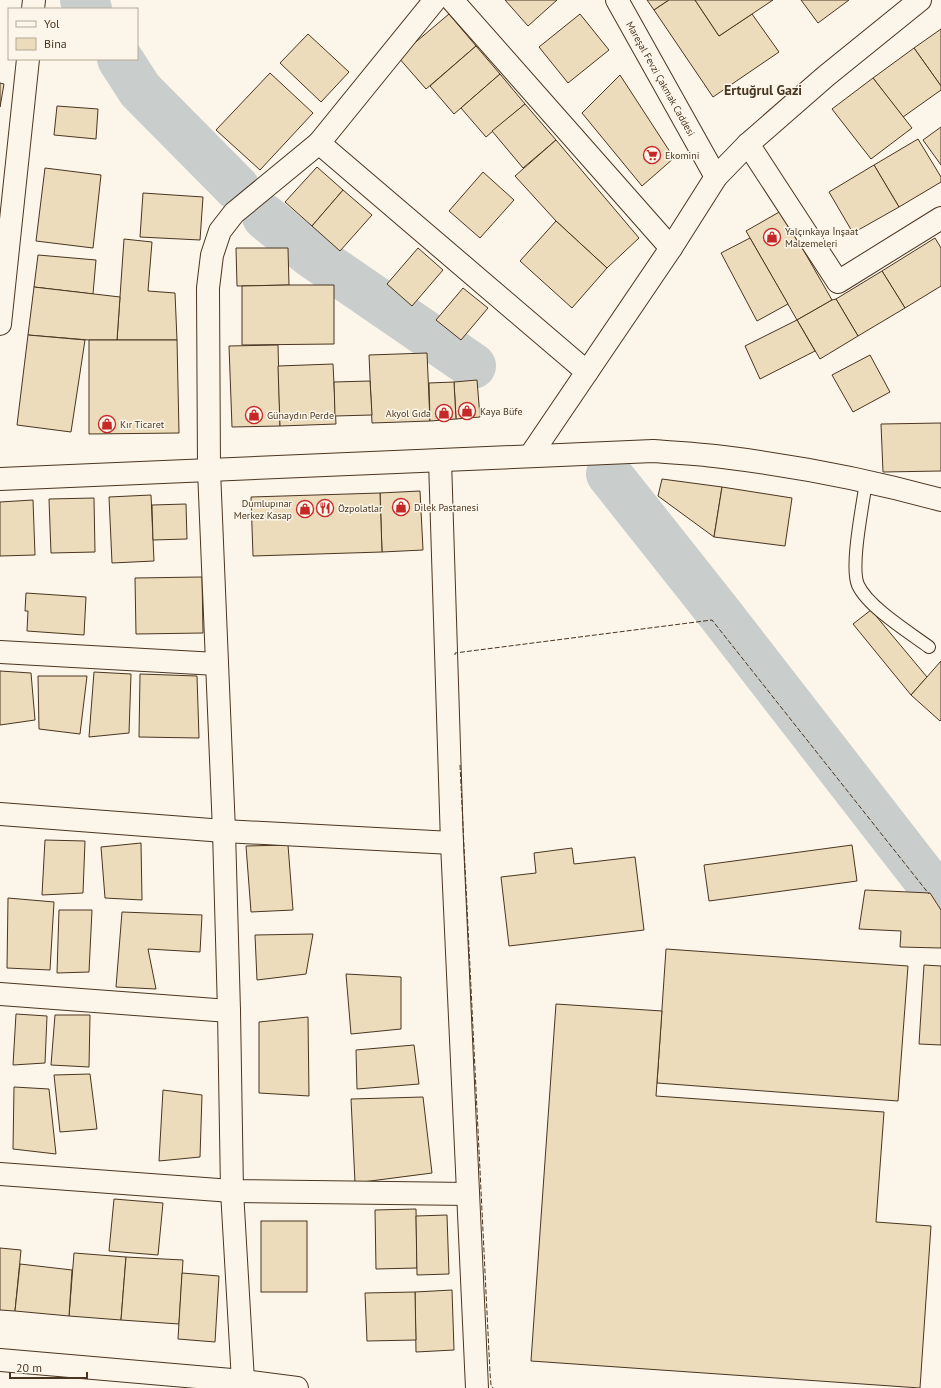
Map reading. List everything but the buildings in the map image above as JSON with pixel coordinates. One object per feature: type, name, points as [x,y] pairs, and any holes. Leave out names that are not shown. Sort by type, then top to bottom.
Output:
[{"type":"street","points":[[243,1381],[232,1191],[230,1011],[209,470],[208,288],[212,255],[220,232],[234,212],[319,143],[435,0]]},
{"type":"street","points":[[452,0],[671,248]]},
{"type":"street","name":"Mareşal Fevzi Çakmak Caddesi","points":[[617,0],[716,177]]},
{"type":"street","points":[[530,456],[671,248],[716,177],[748,144],[826,76],[920,0]]},
{"type":"street","points":[[0,324],[28,60]]},
{"type":"street","points":[[319,143],[587,372]]},
{"type":"street","points":[[748,144],[838,282],[941,218]]},
{"type":"street","points":[[0,479],[653,451],[721,457],[770,464],[866,481],[941,500]]},
{"type":"street","points":[[440,460],[452,843],[477,1388]]},
{"type":"street","points":[[0,652],[217,664]]},
{"type":"street","points":[[0,814],[224,831],[452,843]]},
{"type":"street","points":[[0,994],[230,1011]]},
{"type":"street","points":[[0,1174],[232,1191],[468,1194]]},
{"type":"street","points":[[0,1360],[243,1381],[296,1388]]},
{"type":"lane","points":[[866,481],[856,557],[855,571],[858,584],[864,595],[882,612],[929,647]]},
{"type":"waterway","points":[[83,0],[88,8]]},
{"type":"waterway","points":[[121,60],[140,90],[237,188]]},
{"type":"waterway","points":[[265,217],[310,254],[473,366]]},
{"type":"waterway","points":[[609,474],[720,614],[941,899]]},
{"type":"fence","points":[[455,655],[455,653],[712,620],[929,894]]},
{"type":"fence","points":[[460,765],[490,1373],[491,1385],[493,1388]]},
{"type":"place","name":"Ekomini","points":[[652,155]]},
{"type":"place","name":"Yalçınkaya İnşaat Malzemeleri","points":[[772,237]]},
{"type":"place","name":"Kaya Büfe","points":[[467,411]]},
{"type":"place","name":"Akyol Gıda","points":[[444,413]]},
{"type":"place","name":"Günaydın Perde","points":[[254,415]]},
{"type":"place","name":"Kır Ticaret","points":[[107,424]]},
{"type":"place","name":"Dilek Pastanesi","points":[[401,507]]},
{"type":"place","name":"Özpolatlar","points":[[325,508]]},
{"type":"place","name":"Dumlupınar Merkez Kasap","points":[[305,509]]},
{"type":"district","name":"Ertuğrul Gazi","points":[[763,90]]}]
